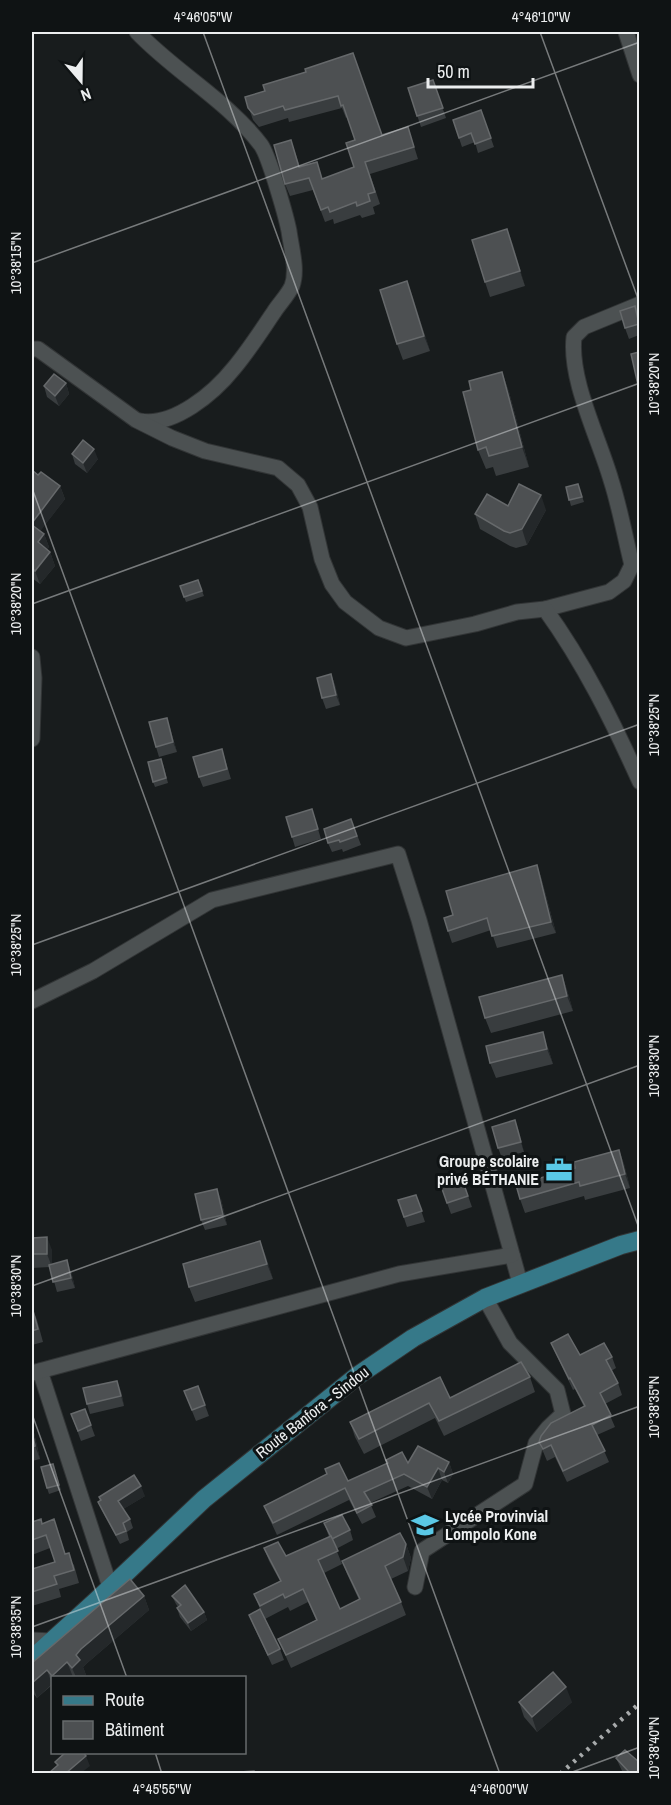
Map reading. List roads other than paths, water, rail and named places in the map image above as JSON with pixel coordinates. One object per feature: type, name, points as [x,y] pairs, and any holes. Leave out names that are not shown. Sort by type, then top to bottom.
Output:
[{"type":"main road","name":"Route Banfora - Sindou","points":[[32,1659],[204,1499],[357,1376],[413,1338],[484,1298],[639,1240]]},
{"type":"street","points":[[136,420],[152,423],[175,416],[205,397],[226,377],[250,347],[292,286],[294,271],[287,221],[262,147],[238,119],[155,51],[137,32]]},
{"type":"street","points":[[626,32],[639,75]]},
{"type":"street","points":[[32,349],[38,349],[136,420],[172,438],[205,451],[278,468],[298,484],[310,507],[322,559],[332,584],[345,602],[379,628],[406,638],[475,624],[517,612],[545,609],[609,592],[624,581],[632,565],[611,479],[586,408],[572,353],[574,337],[584,327],[639,304]]},
{"type":"street","points":[[545,609],[584,669],[639,782]]},
{"type":"street","points":[[32,657],[34,678],[32,739]]},
{"type":"street","points":[[32,1001],[93,971],[212,900],[398,854],[520,1283]]},
{"type":"street","points":[[110,1587],[36,1372],[399,1274],[512,1255]]},
{"type":"street","points":[[415,1587],[422,1551],[525,1484],[536,1443],[563,1414],[557,1390],[510,1343],[484,1298]]},
{"type":"street","points":[[32,1640],[51,1641]]},
{"type":"railway","points":[[560,1774],[640,1703]]},
{"type":"place","name":"Groupe scolaire privé BÉTHANIE","points":[[559,1170]]},
{"type":"place","name":"Lycée Provinvial Lompolo Kone","points":[[425,1525]]}]
